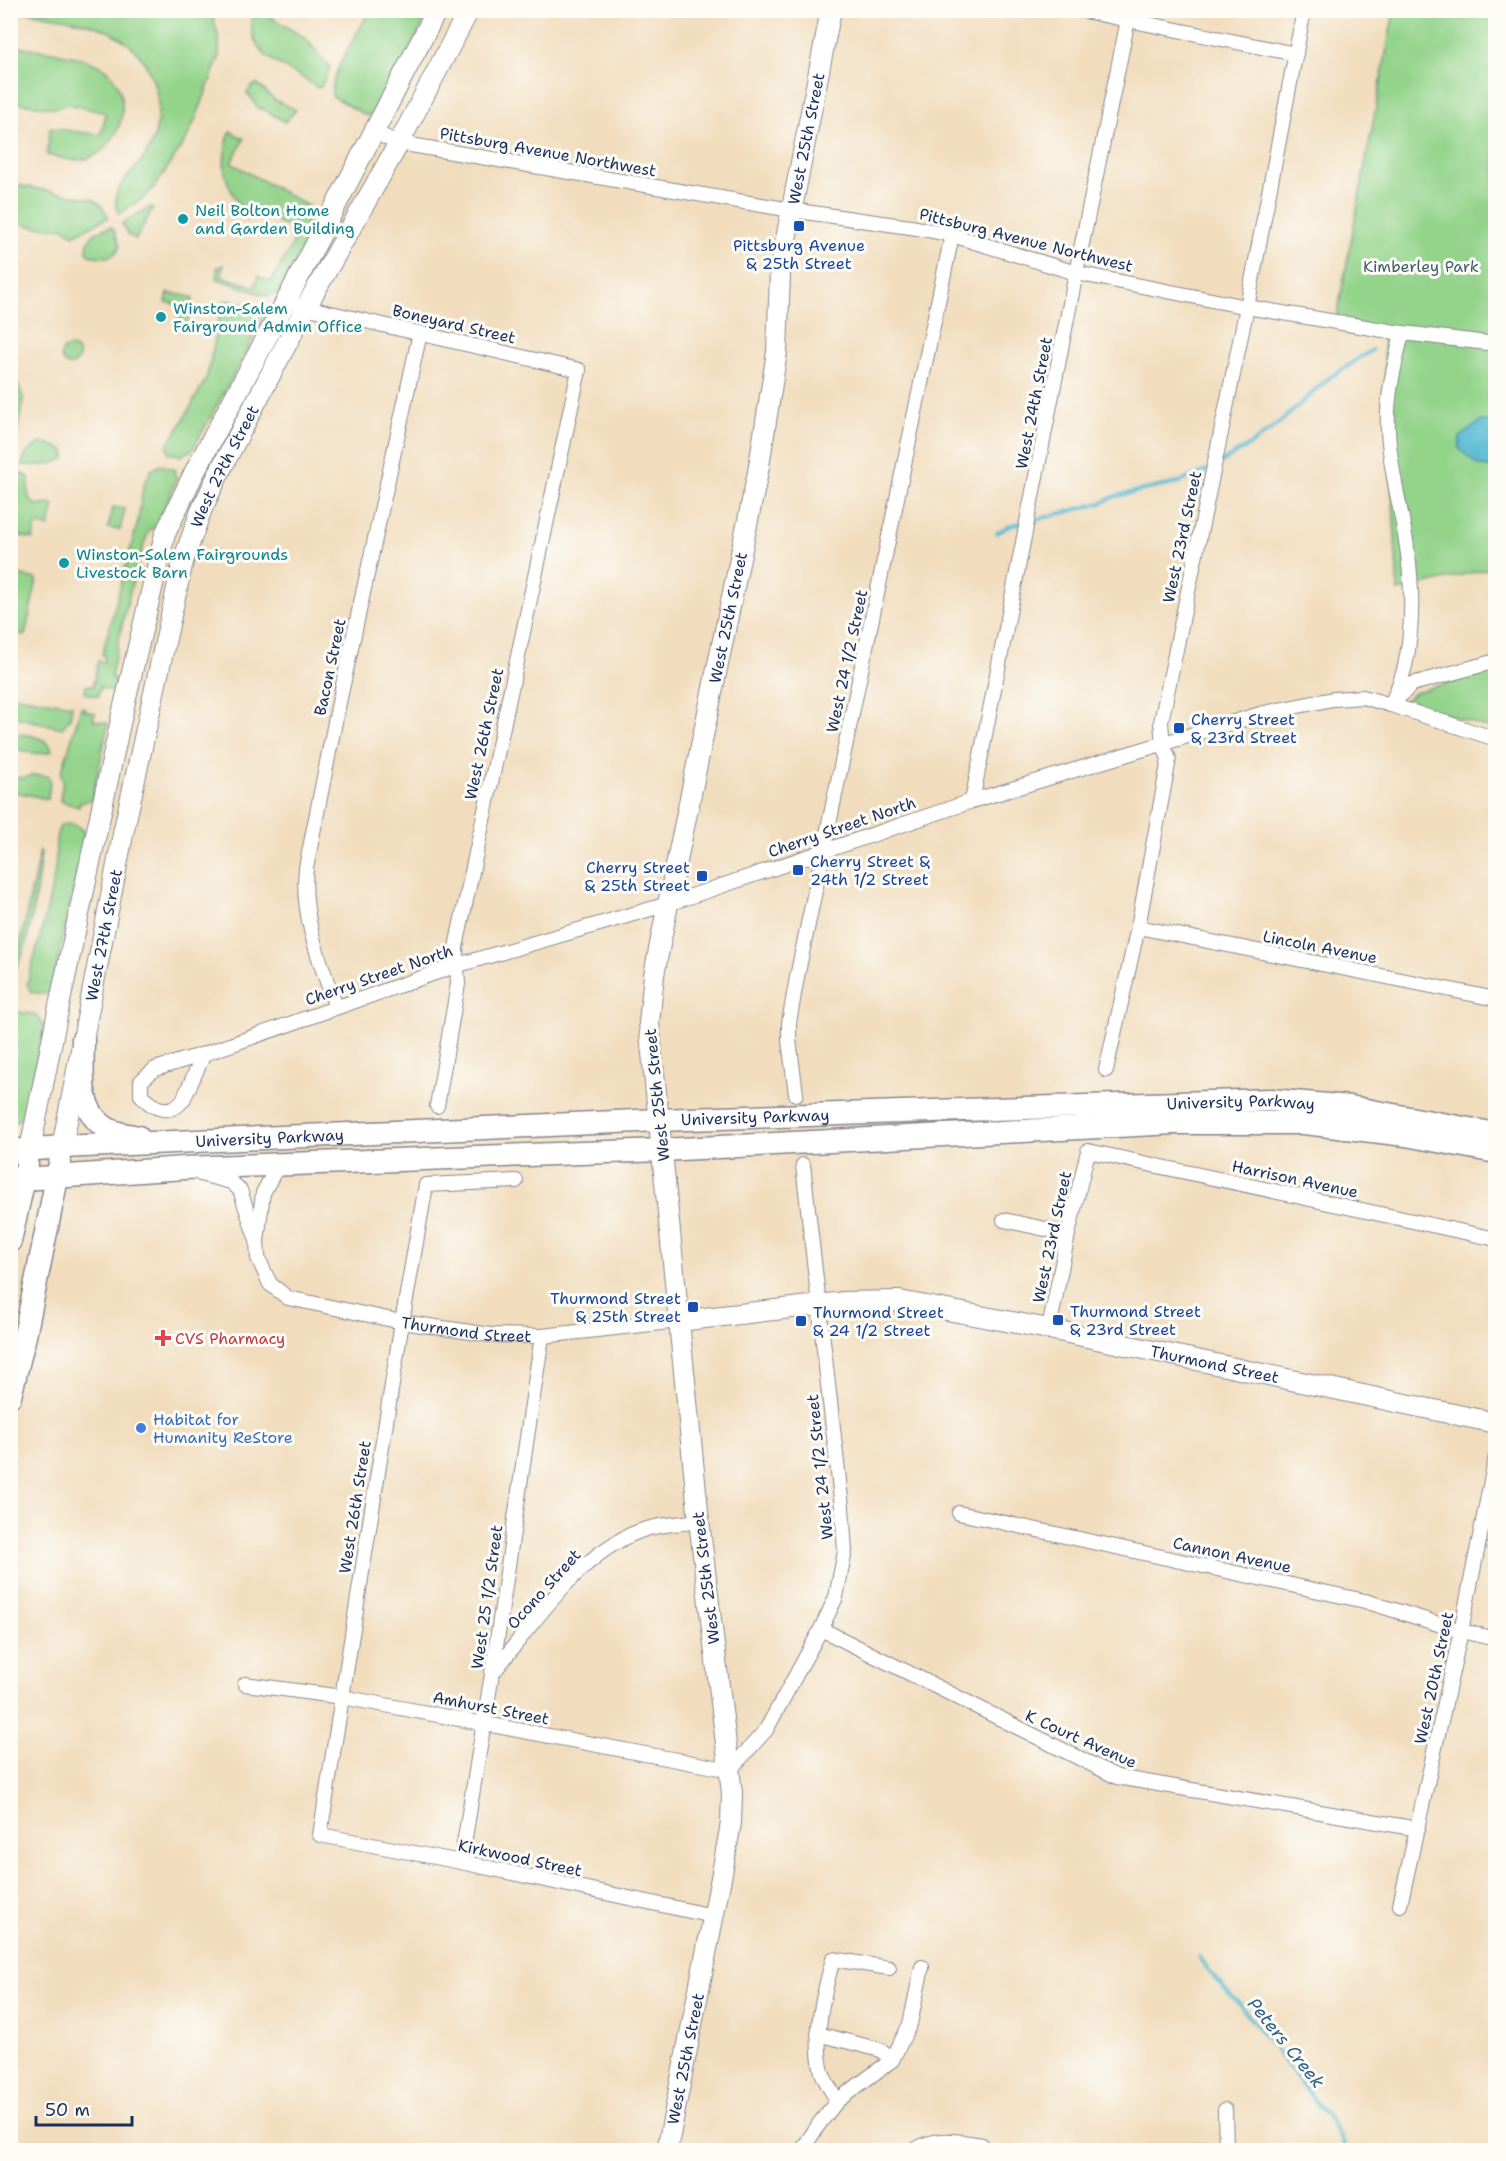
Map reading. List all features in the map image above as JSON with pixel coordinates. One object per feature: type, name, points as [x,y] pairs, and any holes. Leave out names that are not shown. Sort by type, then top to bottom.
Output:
[{"type":"main road","points":[[83,1039],[83,1088],[89,1112],[110,1130],[163,1143]]},
{"type":"main road","name":"University Parkway","points":[[20,1150],[659,1120],[1271,1100],[1350,1107],[1496,1134]]},
{"type":"main road","name":"University Parkway","points":[[18,1179],[184,1168],[662,1150],[1174,1123],[1304,1123],[1406,1135],[1496,1152]]},
{"type":"main road","name":"West 27th Street","points":[[10,1396],[15,1358],[58,1177],[62,1147]]},
{"type":"main road","points":[[10,1241],[20,1150]]},
{"type":"street","name":"West 27th Street","points":[[20,1150],[59,1006],[123,710],[165,534],[194,473],[286,302],[436,10]]},
{"type":"street","name":"West 27th Street","points":[[62,1147],[124,829],[183,561],[201,511],[306,307],[399,143],[469,10]]},
{"type":"street","name":"West 25th Street","points":[[667,2151],[731,1823],[732,1792],[699,1521],[649,1023],[654,975],[668,904],[758,472],[777,352],[780,274],[831,10]]},
{"type":"street","points":[[1079,10],[1129,15],[1296,54]]},
{"type":"street","name":"West 23rd Street","points":[[1106,1070],[1137,927],[1169,759],[1163,745],[1161,722],[1247,307],[1305,10]]},
{"type":"street","name":"West 24th Street","points":[[972,801],[1129,15]]},
{"type":"street","name":"Pittsburg Avenue Northwest","points":[[373,132],[399,143],[952,235],[1076,273],[1247,307],[1402,333],[1496,344]]},
{"type":"street","name":"West 24 1/2 Street","points":[[796,1094],[789,1023],[797,977],[952,235]]},
{"type":"street","name":"Boneyard Street","points":[[286,302],[579,370]]},
{"type":"street","name":"Bacon Street","points":[[336,1007],[308,921],[304,885],[306,868],[337,712],[420,333]]},
{"type":"street","points":[[1391,705],[1405,666],[1409,637],[1410,597],[1406,538],[1395,486],[1387,428],[1391,379],[1402,333]]},
{"type":"street","name":"West 26th Street","points":[[437,1106],[458,984],[456,947],[579,370]]},
{"type":"street","points":[[1391,705],[1412,684],[1496,661]]},
{"type":"street","name":"Cherry Street North","points":[[204,1054],[178,1106],[164,1109],[150,1106],[141,1095],[141,1082],[156,1069],[458,965],[668,904],[972,801],[1264,713],[1333,699],[1362,697],[1496,739]]},
{"type":"street","name":"Lincoln Avenue","points":[[1137,927],[1496,999]]},
{"type":"street","name":"West 23rd Street","points":[[1049,1329],[1088,1151]]},
{"type":"street","name":"Harrison Avenue","points":[[1088,1151],[1496,1239]]},
{"type":"street","name":"Thurmond Street","points":[[278,1165],[263,1193],[257,1240],[258,1258],[262,1271],[270,1284],[288,1298],[402,1322],[491,1335],[542,1336],[820,1305],[875,1300],[900,1301],[1049,1329],[1496,1423]]},
{"type":"street","name":"West 24 1/2 Street","points":[[730,1770],[766,1730],[821,1629],[836,1597],[845,1551],[803,1165]]},
{"type":"street","name":"Thurmond Street","points":[[184,1168],[236,1185],[247,1206],[257,1240]]},
{"type":"street","name":"West 26th Street","points":[[320,1834],[426,1185],[516,1181]]},
{"type":"street","points":[[1004,1220],[1068,1234]]},
{"type":"street","name":"West 25 1/2 Street","points":[[462,1862],[542,1336]]},
{"type":"street","name":"West 20th Street","points":[[1400,1905],[1461,1631],[1496,1456]]},
{"type":"street","name":"Cannon Avenue","points":[[959,1513],[1365,1600],[1461,1631],[1496,1639]]},
{"type":"street","name":"Ocono Street","points":[[492,1674],[575,1574],[593,1558],[639,1532],[655,1527],[699,1521]]},
{"type":"street","name":"K Court Avenue","points":[[821,1629],[1117,1777],[1418,1828]]},
{"type":"street","name":"Amhurst Street","points":[[244,1684],[342,1697],[730,1770]]},
{"type":"street","name":"Kirkwood Street","points":[[320,1834],[713,1916]]},
{"type":"street","points":[[837,2101],[822,2073],[818,2034],[821,2005],[833,1959],[889,1968]]},
{"type":"street","points":[[802,2151],[837,2101],[892,2060],[910,2024],[922,1967]]},
{"type":"street","points":[[818,2034],[881,2050],[892,2060]]},
{"type":"street","points":[[1225,2110],[1226,2151]]},
{"type":"street","points":[[915,2151],[926,2143],[949,2140],[982,2145]]},
{"type":"street","points":[[1196,2151],[1208,2148],[1219,2151]]},
{"type":"green space","points":[[19,11],[193,11],[213,17],[219,39],[219,57],[187,138],[158,182],[145,197],[119,214],[116,205],[118,189],[145,156],[153,140],[157,124],[156,90],[148,67],[135,50],[120,38],[102,29],[82,22]]},
{"type":"green space","points":[[370,11],[430,11],[376,110],[370,113],[370,116],[332,96],[335,76]]},
{"type":"green space","name":"Kimberley Park","points":[[1394,11],[1495,11],[1495,567],[1398,591],[1383,330],[1336,321]]},
{"type":"green space","points":[[262,12],[305,38],[330,67],[321,87],[317,88],[264,54],[252,33],[251,18]]},
{"type":"green space","points":[[11,45],[75,57],[99,65],[107,71],[120,92],[122,105],[117,130],[103,150],[92,157],[81,160],[47,155],[50,128],[101,135],[106,113],[69,104],[55,108],[11,102]]},
{"type":"green space","points":[[257,84],[275,100],[296,110],[285,122],[262,108],[260,110],[247,94],[251,87]]},
{"type":"green space","points":[[230,131],[244,139],[231,163],[308,206],[300,219],[313,227],[278,292],[273,295],[268,296],[217,279],[217,268],[223,265],[221,276],[255,287],[258,276],[271,282],[299,233],[256,210],[249,218],[246,216],[233,194],[224,166]]},
{"type":"green space","points":[[11,184],[93,199],[100,204],[109,217],[73,235],[64,228],[35,227],[11,221]]},
{"type":"green space","points":[[150,207],[153,208],[136,239],[128,235],[122,223]]},
{"type":"green space","points":[[113,228],[120,245],[118,250],[108,257],[89,255],[87,246],[91,238],[100,230]]},
{"type":"green space","points":[[168,293],[193,297],[186,331],[177,329],[181,306],[166,302]]},
{"type":"green space","points":[[232,300],[261,309],[264,316],[263,321],[193,449],[182,456],[169,453],[167,447],[169,442],[207,377],[222,304]]},
{"type":"green space","points":[[70,347],[76,350],[79,356],[76,362],[70,365],[64,362],[61,356],[64,350]]},
{"type":"green space","points":[[11,381],[19,386],[23,398],[11,469]]},
{"type":"green space","points":[[41,443],[47,443],[65,451],[65,459],[47,465],[22,465],[28,452]]},
{"type":"green space","points":[[161,465],[176,470],[174,473],[177,479],[157,526],[149,530],[137,566],[111,676],[117,683],[115,692],[100,687],[98,696],[84,693],[86,686],[93,686],[98,661],[104,662],[105,655],[102,655],[138,521],[143,487],[151,470]]},
{"type":"green space","points":[[20,473],[29,477],[28,492],[32,502],[36,505],[54,504],[49,527],[36,525],[33,539],[12,534]]},
{"type":"green space","points":[[113,507],[125,509],[120,530],[108,528]]},
{"type":"green space","points":[[17,575],[37,579],[25,635],[13,634],[10,637],[11,583]]},
{"type":"green space","points":[[1495,670],[1495,730],[1404,701],[1416,692]]},
{"type":"green space","points":[[11,695],[72,705],[70,718],[62,728],[11,716]]},
{"type":"green space","points":[[81,707],[86,708],[85,711],[95,713],[93,720],[108,723],[93,797],[80,803],[79,807],[60,801],[63,780],[61,774]]},
{"type":"green space","points":[[11,734],[29,735],[41,739],[50,746],[52,751],[36,753],[11,748]]},
{"type":"green space","points":[[33,775],[48,776],[50,780],[48,799],[11,791],[11,777],[24,778]]},
{"type":"green space","points":[[72,824],[82,829],[84,838],[51,992],[44,994],[31,992],[27,984],[52,885],[56,864],[57,835],[61,825]]},
{"type":"green space","points":[[40,851],[38,880],[29,931],[15,969]]},
{"type":"green space","points":[[17,1012],[35,1014],[44,1026],[27,1109],[21,1118],[11,1124],[11,1015]]},
{"type":"water","points":[[1481,421],[1495,422],[1495,468],[1477,465],[1459,448],[1460,437]]},
{"type":"waterway","points":[[1220,463],[1253,443],[1329,378],[1372,350]]},
{"type":"waterway","points":[[1031,521],[1101,503],[1116,496],[1177,483],[1208,470]]},
{"type":"waterway","points":[[997,533],[1009,526],[1024,522]]},
{"type":"waterway","name":"Peters Creek","points":[[1199,1957],[1217,1981],[1241,2006],[1328,2117],[1346,2150]]},
{"type":"place","name":"Neil Bolton Home and Garden Building","points":[[183,219]]},
{"type":"place","name":"Pittsburg Avenue & 25th Street","points":[[799,226]]},
{"type":"place","name":"Winston-Salem Fairground Admin Office","points":[[161,317]]},
{"type":"place","name":"Winston-Salem Fairgrounds Livestock Barn","points":[[64,563]]},
{"type":"place","name":"Cherry Street & 23rd Street","points":[[1179,728]]},
{"type":"place","name":"Cherry Street & 24th 1/2 Street","points":[[798,870]]},
{"type":"place","name":"Cherry Street & 25th Street","points":[[702,876]]},
{"type":"place","name":"Thurmond Street & 25th Street","points":[[693,1307]]},
{"type":"place","name":"Thurmond Street & 23rd Street","points":[[1058,1320]]},
{"type":"place","name":"Thurmond Street & 24 1/2 Street","points":[[801,1321]]},
{"type":"place","name":"CVS Pharmacy","points":[[163,1338]]},
{"type":"place","name":"Habitat for Humanity ReStore","points":[[141,1428]]}]
